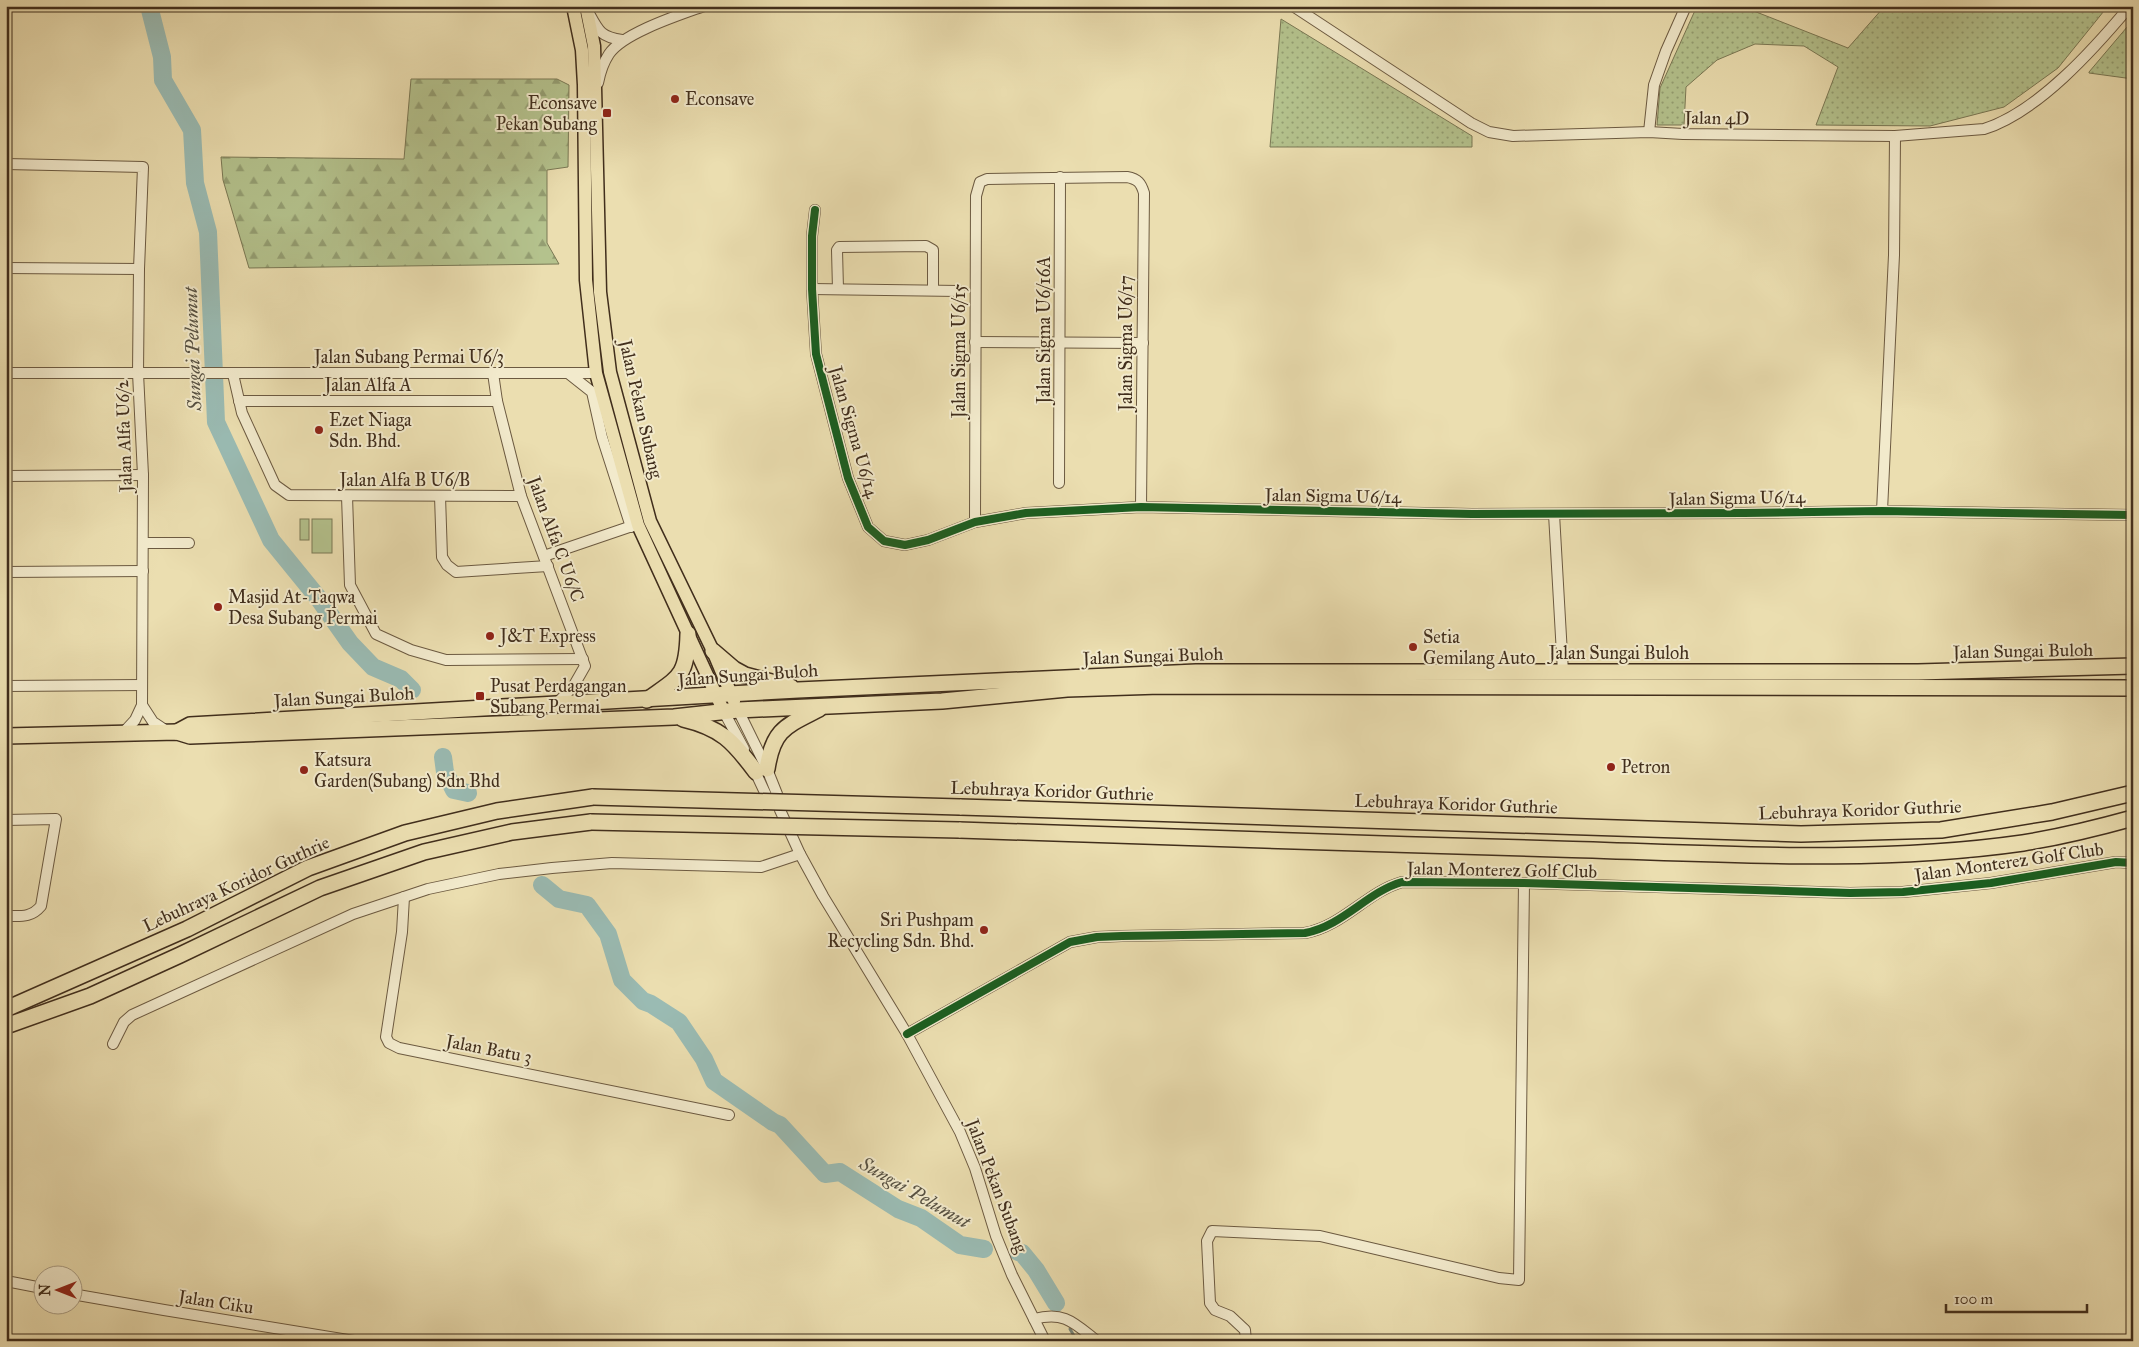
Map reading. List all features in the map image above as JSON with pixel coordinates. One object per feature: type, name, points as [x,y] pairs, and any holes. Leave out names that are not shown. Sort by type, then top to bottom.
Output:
[{"type":"highway","points":[[647,700],[677,679],[684,669],[687,657],[688,634]]},
{"type":"highway","points":[[713,651],[734,669],[745,675],[786,685],[798,690]]},
{"type":"highway","name":"Jalan Sungai Buloh","points":[[173,732],[190,725],[724,696],[798,690],[1196,672],[1918,672],[2133,666]]},
{"type":"highway","name":"Jalan Sungai Buloh","points":[[6,736],[173,732],[190,736],[674,717],[731,711],[942,701],[1067,689],[1160,686],[2133,688]]},
{"type":"highway","points":[[674,717],[708,727],[722,734],[761,770],[772,746],[782,731],[790,724],[823,707]]},
{"type":"highway","name":"Lebuhraya Koridor Guthrie","points":[[6,1009],[187,929],[308,868],[405,833],[497,812],[593,797],[1801,834],[1941,830],[2052,812],[2133,793]]},
{"type":"highway","points":[[6,1026],[90,996],[328,885],[424,852],[512,832],[591,822],[959,830],[1802,856],[1925,852],[1986,847],[2059,836],[2133,818]]},
{"type":"main road","name":"Jalan Pekan Subang","points":[[573,6],[581,42],[583,67],[586,280],[596,373],[634,526],[688,634],[731,711]]},
{"type":"main road","name":"Jalan Pekan Subang","points":[[587,9],[594,46],[597,86],[600,292],[610,372],[650,521],[713,651],[724,696]]},
{"type":"street","points":[[597,86],[603,64],[609,53],[622,40],[704,6]]},
{"type":"street","name":"Jalan 4D","points":[[1292,6],[1471,123],[1489,132],[1513,136],[1649,132],[1895,136],[1984,129],[1997,125],[2030,105],[2060,81],[2130,6]]},
{"type":"street","points":[[1649,132],[1654,84],[1686,6]]},
{"type":"street","points":[[587,9],[599,31],[608,38],[622,40]]},
{"type":"street","points":[[1882,511],[1893,263],[1895,136]]},
{"type":"street","name":"Jalan Alfa U6/2","points":[[6,164],[143,166],[138,268],[138,373],[143,475],[142,705]]},
{"type":"street","name":"Jalan Sigma U6/17","points":[[1060,177],[1127,176],[1138,180],[1144,193],[1141,507]]},
{"type":"street","name":"Jalan Sigma U6/15","points":[[975,522],[977,188],[980,182],[987,179],[1060,177]]},
{"type":"street","name":"Jalan Sigma U6/16A","points":[[1059,483],[1060,177]]},
{"type":"street","name":"Jalan Sigma U6/14","points":[[815,210],[812,236],[812,289],[816,354],[848,478],[868,527],[884,541],[905,544],[928,540],[975,522],[1026,513],[1141,507],[1554,514],[1882,511],[2133,515]]},
{"type":"street","points":[[838,289],[837,250],[840,247],[916,246],[929,247],[932,250],[933,290]]},
{"type":"street","points":[[6,268],[138,268]]},
{"type":"street","points":[[812,289],[958,291]]},
{"type":"street","points":[[975,342],[1142,343]]},
{"type":"street","points":[[6,373],[138,373]]},
{"type":"street","name":"Jalan Subang Permai U6/3","points":[[138,373],[596,373]]},
{"type":"street","name":"Jalan Alfa C U6/C","points":[[493,373],[497,401],[522,496],[583,659]]},
{"type":"street","points":[[440,496],[442,557],[447,565],[456,572],[546,561],[634,526],[602,437],[592,392],[567,373]]},
{"type":"street","points":[[234,374],[239,401]]},
{"type":"street","name":"Jalan Alfa A","points":[[239,401],[497,401]]},
{"type":"street","name":"Jalan Alfa B U6/B","points":[[239,401],[242,413],[275,485],[289,495],[522,496]]},
{"type":"street","points":[[6,476],[143,475]]},
{"type":"street","points":[[347,496],[350,585],[376,634],[411,650],[446,660],[583,659],[585,666],[574,687],[555,704]]},
{"type":"street","points":[[1554,514],[1563,672]]},
{"type":"street","points":[[143,543],[189,543]]},
{"type":"street","points":[[6,572],[143,571]]},
{"type":"street","points":[[6,686],[142,685]]},
{"type":"street","points":[[142,705],[153,722],[173,732]]},
{"type":"street","points":[[123,733],[135,720],[142,705]]},
{"type":"street","points":[[731,711],[761,770]]},
{"type":"street","points":[[731,711],[761,770]]},
{"type":"street","name":"Jalan Pekan Subang","points":[[761,770],[767,797],[780,810],[800,854],[823,896],[907,1034],[960,1132],[975,1168],[996,1236],[1012,1275],[1046,1341]]},
{"type":"street","points":[[6,820],[56,820],[41,906],[35,914],[6,916]]},
{"type":"street","points":[[112,1044],[124,1022],[132,1015],[353,914],[428,889],[499,874],[552,868],[612,863],[761,867],[800,854]]},
{"type":"street","name":"Jalan Monterez Golf Club","points":[[907,1034],[1070,942],[1116,936],[1305,933],[1328,927],[1386,889],[1402,882],[1524,883],[1850,893],[1903,892],[1990,883],[2116,862],[2133,863]]},
{"type":"street","points":[[1246,1341],[1245,1330],[1230,1316],[1215,1310],[1210,1303],[1207,1240],[1212,1231],[1320,1236],[1499,1278],[1519,1280],[1524,883]]},
{"type":"street","name":"Jalan Batu 3","points":[[404,897],[402,932],[386,1037],[390,1043],[399,1048],[729,1115]]},
{"type":"street","points":[[6,1281],[32,1286]]},
{"type":"street","name":"Jalan Ciku","points":[[82,1296],[354,1341]]},
{"type":"street","points":[[1034,1319],[1052,1315],[1070,1320],[1097,1341]]},
{"type":"green space","points":[[1697,6],[1741,6],[1848,48],[1883,8],[1894,6],[2108,6],[2058,68],[2004,107],[1930,126],[1816,125],[1838,67],[1804,46],[1755,44],[1717,60],[1686,87],[1684,125],[1657,125],[1660,88]]},
{"type":"green space","points":[[1281,19],[1472,136],[1472,147],[1270,147]]},
{"type":"green space","points":[[2133,20],[2133,79],[2089,73],[2089,72]]},
{"type":"green space","points":[[411,79],[557,79],[569,85],[568,167],[547,170],[547,243],[559,264],[249,268],[223,180],[221,157],[404,159]]},
{"type":"green space","points":[[300,519],[309,519],[309,540],[300,540]]},
{"type":"green space","points":[[312,519],[332,519],[332,553],[312,553]]},
{"type":"waterway","name":"Sungai Pelumut","points":[[149,6],[162,57],[163,80],[192,130],[195,183],[208,232],[216,422],[271,540],[319,599],[350,643],[373,667],[401,679],[412,690]]},
{"type":"waterway","name":"Sungai Pelumut","points":[[443,757],[445,772],[454,790],[468,793]]},
{"type":"waterway","name":"Sungai Pelumut","points":[[542,885],[559,899],[587,905],[608,934],[622,980],[643,1001],[679,1022],[704,1059],[714,1081],[780,1125],[825,1174],[840,1172],[898,1209],[921,1218],[960,1245],[984,1249]]},
{"type":"waterway","name":"Sungai Pelumut","points":[[1018,1252],[1022,1253],[1036,1270],[1056,1303]]},
{"type":"waterway","points":[[1070,1329],[1077,1341]]},
{"type":"cycle path","points":[[815,210],[812,236],[812,289],[816,354],[848,478],[868,527],[884,541],[905,545],[928,540],[975,522],[1026,513],[1141,507],[1472,514],[1882,511],[2133,515]]},
{"type":"cycle path","points":[[907,1034],[1070,942],[1097,937],[1122,936],[1305,933],[1331,923],[1377,893],[1402,882],[1524,883],[1850,893],[1903,892],[1991,883],[2116,862],[2133,863]]},
{"type":"place","name":"Econsave","points":[[675,99]]},
{"type":"place","name":"Econsave Pekan Subang","points":[[607,113]]},
{"type":"place","name":"Ezet Niaga Sdn. Bhd.","points":[[319,430]]},
{"type":"place","name":"Masjid At-Taqwa Desa Subang Permai","points":[[218,607]]},
{"type":"place","name":"J&T Express","points":[[490,636]]},
{"type":"place","name":"Setia Gemilang Auto","points":[[1413,647]]},
{"type":"place","name":"Pusat Perdagangan Subang Permai","points":[[480,696]]},
{"type":"place","name":"Petron","points":[[1611,767]]},
{"type":"place","name":"Katsura Garden(Subang) Sdn Bhd","points":[[304,770]]},
{"type":"place","name":"Sri Pushpam Recycling Sdn. Bhd.","points":[[984,930]]}]
